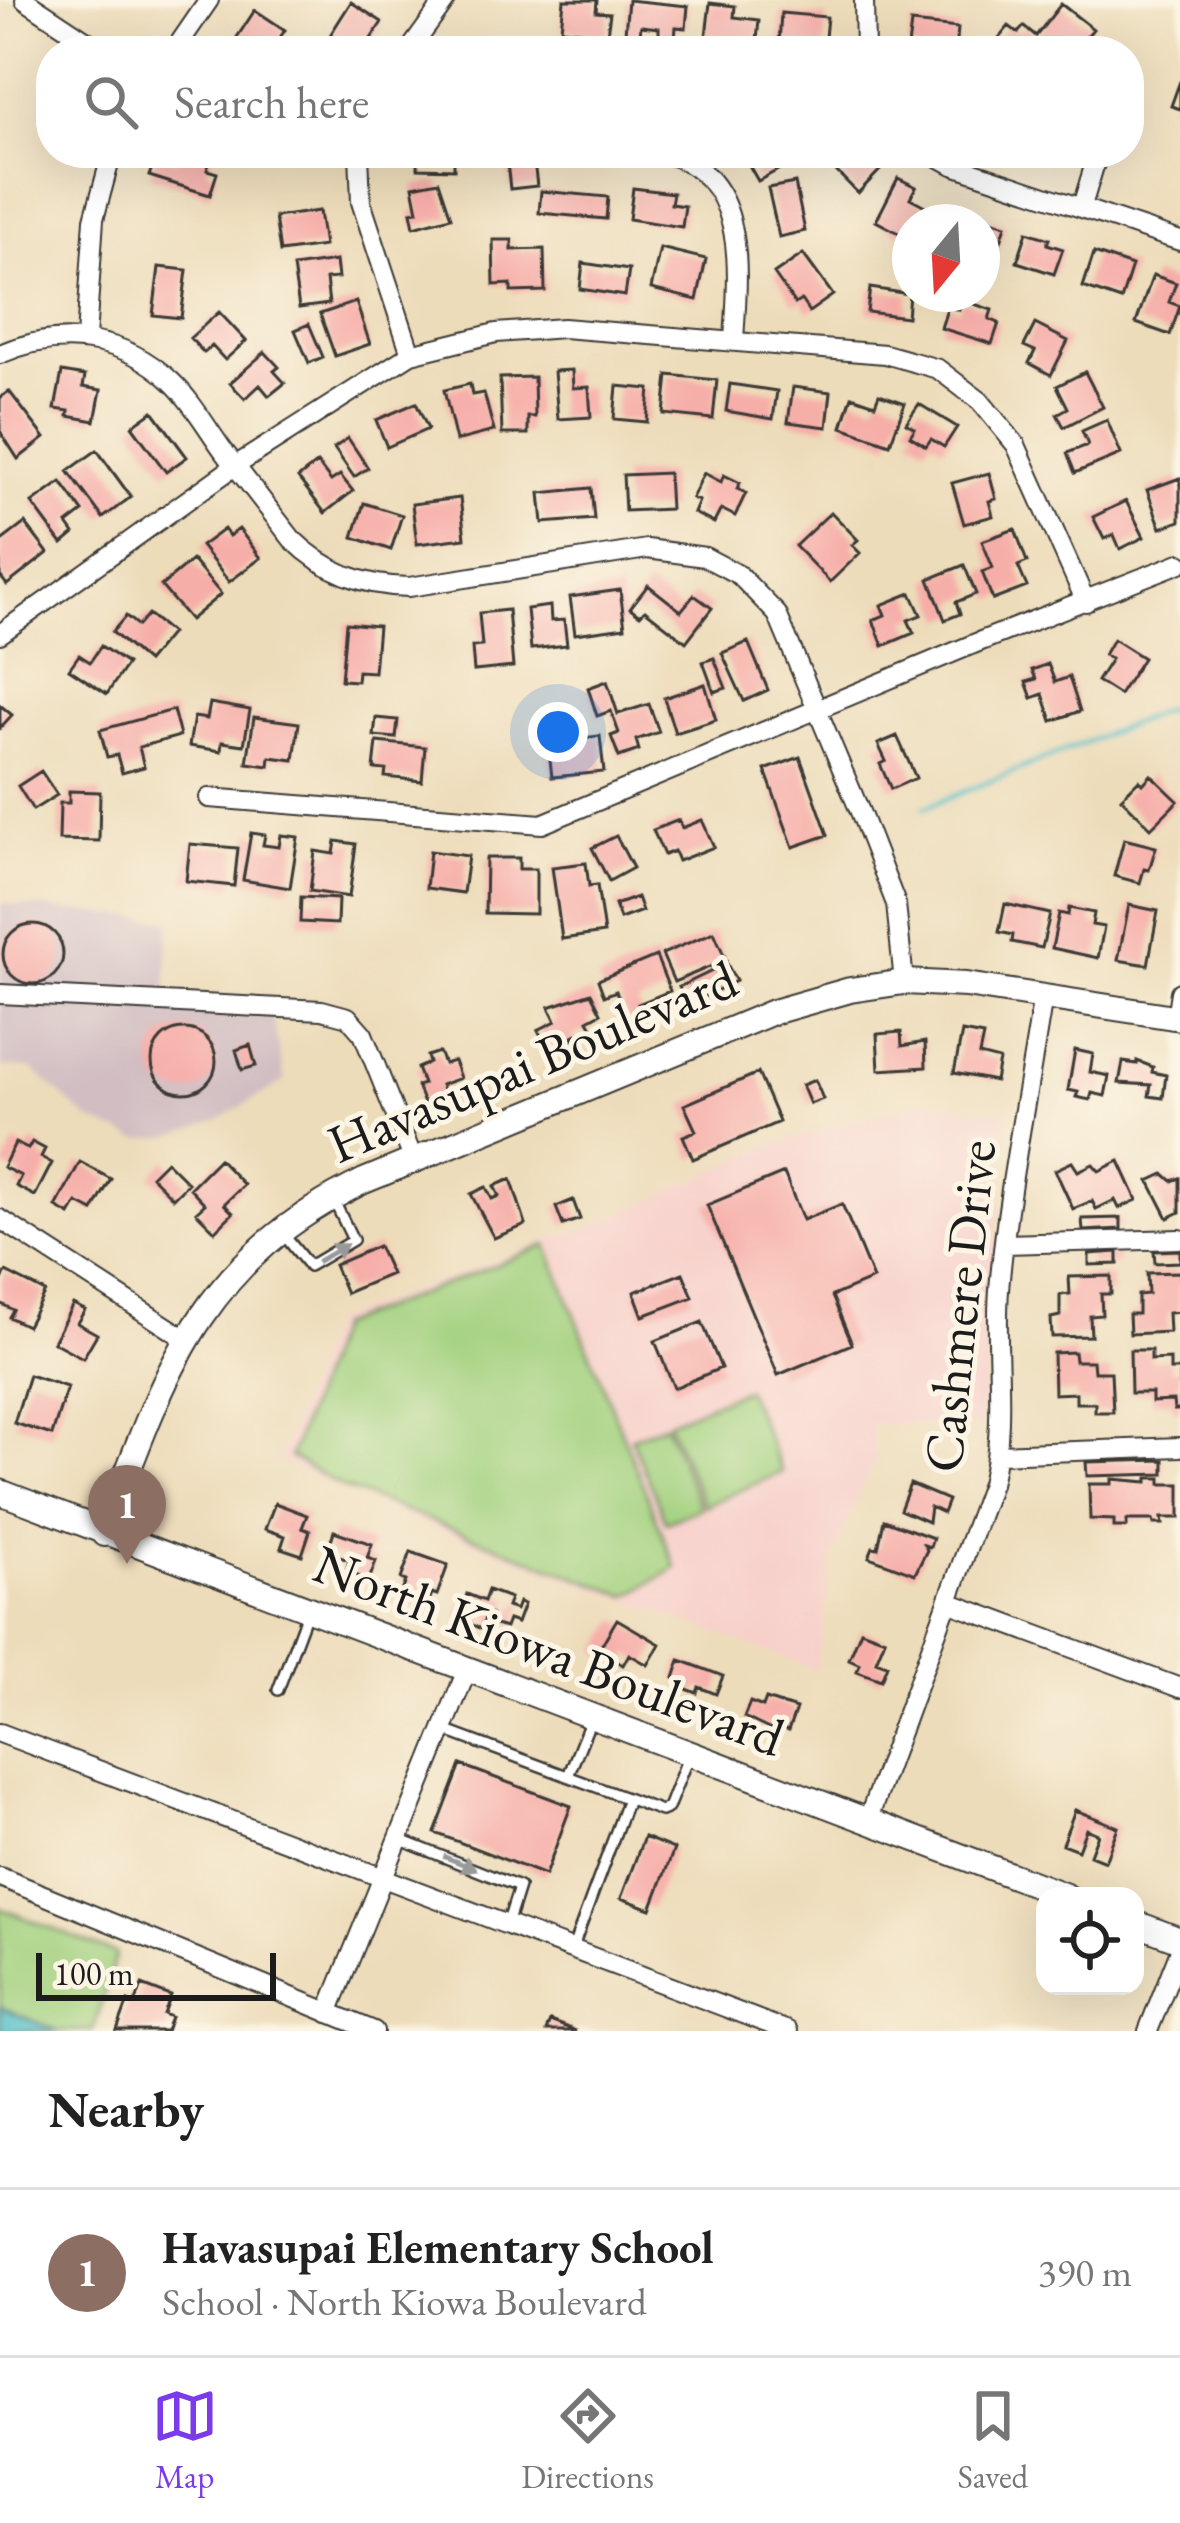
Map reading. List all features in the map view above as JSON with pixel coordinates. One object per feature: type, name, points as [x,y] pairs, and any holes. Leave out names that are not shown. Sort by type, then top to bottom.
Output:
[{"type":"street","points":[[25,0],[79,36]]},
{"type":"street","points":[[184,36],[209,0]]},
{"type":"street","points":[[420,36],[446,0]]},
{"type":"street","points":[[865,0],[865,36]]},
{"type":"street","points":[[86,338],[94,219],[108,168]]},
{"type":"street","points":[[359,168],[361,202],[411,354]]},
{"type":"street","points":[[689,168],[711,181],[728,211],[739,251],[734,340]]},
{"type":"street","points":[[962,168],[1180,241]]},
{"type":"street","points":[[1082,206],[1093,168]]},
{"type":"street","points":[[0,634],[235,466],[411,354],[496,333],[563,328],[885,354],[938,369],[980,401],[1016,445],[1086,602]]},
{"type":"street","points":[[0,354],[32,340],[86,338],[119,347],[174,384],[310,557],[350,578],[377,586],[449,582],[647,549],[704,557],[740,575],[777,614],[896,904],[904,982]]},
{"type":"street","points":[[208,798],[542,824],[1180,563]]},
{"type":"street","name":"Havasupai Boulevard","points":[[104,1534],[186,1339],[224,1284],[280,1231],[332,1197],[773,1012],[832,994],[904,982],[1179,1010]]},
{"type":"street","points":[[0,994],[322,1010],[348,1017],[363,1034],[414,1161]]},
{"type":"street","name":"Cashmere Drive","points":[[867,1822],[999,1454],[998,1302],[1043,996]]},
{"type":"street","points":[[0,1219],[186,1339]]},
{"type":"street","points":[[1005,1244],[1180,1239]]},
{"type":"street","points":[[999,1454],[1180,1447]]},
{"type":"street","name":"North Kiowa Boulevard","points":[[0,1492],[1042,1887]]},
{"type":"street","points":[[948,1602],[1180,1688]]},
{"type":"street","points":[[328,2013],[467,1670]]},
{"type":"street","points":[[0,1733],[788,2031]]},
{"type":"street","points":[[0,1876],[374,2031]]},
{"type":"street","points":[[1144,1926],[1180,1940]]},
{"type":"street","points":[[1148,2031],[1180,1950]]},
{"type":"lane","points":[[280,1231],[309,1266],[353,1240],[332,1197]]},
{"type":"lane","points":[[278,1690],[308,1610]]},
{"type":"lane","points":[[568,1776],[592,1717]]},
{"type":"lane","points":[[444,1730],[665,1811],[690,1754]]},
{"type":"lane","points":[[572,1950],[628,1799]]},
{"type":"lane","points":[[401,1840],[519,1888],[507,1925]]},
{"type":"shaded area","points":[[0,903],[170,921],[166,995],[268,996],[285,1081],[217,1121],[169,1137],[137,1140],[89,1120],[31,1068],[0,1067]]},
{"type":"shaded area","points":[[927,1100],[1006,1114],[982,1425],[870,1424],[877,1458],[831,1561],[816,1670],[440,1531],[278,1461],[331,1321],[610,1219],[779,1142]]},
{"type":"green space","points":[[547,1245],[676,1568],[627,1596],[344,1488],[290,1457],[337,1326]]},
{"type":"green space","points":[[746,1389],[782,1472],[704,1506],[668,1422]]},
{"type":"green space","points":[[665,1424],[700,1508],[666,1522],[631,1438]]},
{"type":"green space","points":[[0,1908],[116,1954],[93,2031],[0,2031]]},
{"type":"water","points":[[0,2007],[58,2031],[0,2031]]},
{"type":"building","points":[[564,0],[597,0],[596,12],[610,13],[607,34],[561,29]]},
{"type":"building","points":[[628,0],[688,6],[686,28],[676,27],[675,36],[659,36],[659,28],[641,26],[640,34],[625,33]]},
{"type":"building","points":[[351,2],[382,22],[373,36],[329,36]]},
{"type":"building","points":[[710,3],[735,6],[734,17],[759,20],[757,36],[706,36]]},
{"type":"building","points":[[1061,4],[1093,29],[1087,36],[1036,36]]},
{"type":"building","points":[[255,10],[285,30],[281,36],[238,36]]},
{"type":"building","points":[[781,13],[827,17],[825,36],[780,36]]},
{"type":"building","points":[[911,23],[958,28],[957,36],[909,36]]},
{"type":"building","points":[[1009,26],[1018,33],[1024,26],[1036,36],[1001,36]]},
{"type":"building","points":[[1180,81],[1180,109],[1171,106]]},
{"type":"building","points":[[152,168],[208,168],[217,173],[210,195],[149,176]]},
{"type":"building","points":[[508,168],[535,168],[537,186],[510,189]]},
{"type":"building","points":[[751,168],[782,168],[758,181]]},
{"type":"building","points":[[837,168],[882,168],[858,193]]},
{"type":"building","points":[[898,178],[916,187],[910,198],[921,204],[892,204],[892,229],[876,221]]},
{"type":"building","points":[[439,181],[451,217],[414,227],[411,212],[418,211],[413,186]]},
{"type":"building","points":[[795,183],[805,231],[779,237],[768,188]]},
{"type":"building","points":[[633,188],[673,193],[671,204],[685,206],[682,227],[629,219]]},
{"type":"building","points":[[541,191],[608,197],[606,219],[539,213]]},
{"type":"building","points":[[319,211],[324,246],[280,252],[275,217]]},
{"type":"building","points":[[1027,232],[1063,249],[1054,274],[1017,262]]},
{"type":"building","points":[[493,240],[512,240],[512,250],[544,249],[545,291],[511,292],[511,284],[494,285]]},
{"type":"building","points":[[660,248],[706,259],[697,300],[651,289]]},
{"type":"building","points":[[1094,253],[1132,266],[1121,300],[1083,287]]},
{"type":"building","points":[[803,254],[833,295],[809,312],[801,300],[795,304],[774,274]]},
{"type":"building","points":[[336,261],[338,278],[326,279],[329,304],[299,308],[293,267]]},
{"type":"building","points":[[583,263],[629,270],[625,296],[580,289]]},
{"type":"building","points":[[159,267],[187,270],[181,318],[153,315]]},
{"type":"building","points":[[1153,275],[1176,283],[1169,302],[1180,306],[1170,335],[1136,323]]},
{"type":"building","points":[[870,288],[892,291],[892,312],[907,312],[907,317],[867,312]]},
{"type":"building","points":[[356,302],[370,344],[335,356],[320,314]]},
{"type":"building","points":[[219,312],[246,341],[225,360],[212,346],[204,353],[190,338]]},
{"type":"building","points":[[946,312],[991,312],[989,319],[999,323],[992,344],[941,328]]},
{"type":"building","points":[[309,324],[323,357],[309,363],[295,330]]},
{"type":"building","points":[[1035,324],[1068,341],[1051,375],[1029,363],[1035,351],[1024,346]]},
{"type":"building","points":[[265,352],[279,367],[274,371],[285,383],[269,396],[260,385],[245,399],[230,383]]},
{"type":"building","points":[[572,370],[573,388],[589,387],[591,417],[558,419],[554,371]]},
{"type":"building","points":[[62,372],[85,376],[83,387],[101,390],[95,421],[55,409]]},
{"type":"building","points":[[1085,372],[1103,407],[1064,427],[1057,414],[1068,408],[1057,386]]},
{"type":"building","points":[[668,375],[717,380],[713,419],[664,414]]},
{"type":"building","points":[[534,377],[535,417],[528,417],[528,434],[502,434],[500,378]]},
{"type":"building","points":[[470,384],[472,395],[484,393],[494,431],[456,441],[444,390]]},
{"type":"building","points":[[730,384],[777,391],[773,419],[726,411]]},
{"type":"building","points":[[617,386],[650,389],[647,422],[614,419]]},
{"type":"building","points":[[793,387],[831,392],[827,427],[788,422]]},
{"type":"building","points":[[9,391],[45,438],[18,459],[0,431],[0,398]]},
{"type":"building","points":[[879,394],[905,403],[890,444],[842,427],[852,396],[875,404]]},
{"type":"building","points":[[416,403],[428,429],[387,447],[376,420]]},
{"type":"building","points":[[919,404],[957,427],[944,447],[931,439],[926,446],[910,436],[915,428],[906,423]]},
{"type":"building","points":[[153,411],[187,457],[166,472],[132,426]]},
{"type":"building","points":[[1107,420],[1121,454],[1075,473],[1067,453],[1088,445],[1082,431]]},
{"type":"building","points":[[348,438],[368,468],[354,477],[334,448]]},
{"type":"building","points":[[97,450],[131,497],[103,518],[68,471]]},
{"type":"building","points":[[317,463],[331,481],[340,475],[353,491],[325,513],[298,478]]},
{"type":"building","points":[[668,473],[670,509],[625,511],[623,475]]},
{"type":"building","points":[[704,473],[721,482],[724,475],[740,483],[737,489],[746,493],[735,516],[721,509],[714,523],[694,513],[699,501],[692,498]]},
{"type":"building","points":[[989,473],[996,499],[989,501],[993,516],[964,524],[952,483]]},
{"type":"building","points":[[1180,478],[1180,521],[1161,528],[1147,490]]},
{"type":"building","points":[[61,482],[83,512],[67,524],[74,534],[62,544],[32,503]]},
{"type":"building","points":[[591,488],[594,519],[543,523],[540,493]]},
{"type":"building","points":[[460,498],[465,538],[417,544],[412,504]]},
{"type":"building","points":[[1126,501],[1144,537],[1120,549],[1114,535],[1104,539],[1093,517]]},
{"type":"building","points":[[364,503],[402,515],[391,550],[353,537]]},
{"type":"building","points":[[831,512],[858,540],[852,545],[860,553],[830,582],[795,546]]},
{"type":"building","points":[[25,523],[48,553],[7,585],[0,576],[0,542]]},
{"type":"building","points":[[224,529],[229,536],[239,529],[261,558],[229,582],[201,546]]},
{"type":"building","points":[[1015,529],[1027,562],[1018,566],[1027,587],[993,600],[982,572],[993,568],[982,541]]},
{"type":"building","points":[[192,560],[221,594],[190,620],[161,586]]},
{"type":"building","points":[[964,565],[976,594],[956,602],[960,614],[945,620],[929,579]]},
{"type":"building","points":[[648,585],[681,611],[694,595],[712,608],[686,642],[645,610],[640,615],[630,608]]},
{"type":"building","points":[[620,590],[625,627],[575,634],[570,597]]},
{"type":"building","points":[[911,593],[921,615],[908,620],[914,633],[883,646],[873,620],[885,615],[881,605]]},
{"type":"building","points":[[550,606],[551,621],[564,620],[567,645],[531,649],[527,609]]},
{"type":"building","points":[[508,610],[513,667],[474,671],[472,647],[482,646],[479,613]]},
{"type":"building","points":[[148,614],[171,633],[147,662],[112,632],[126,616],[138,626]]},
{"type":"building","points":[[346,623],[378,626],[374,672],[358,671],[357,681],[341,680]]},
{"type":"building","points":[[1113,639],[1143,658],[1119,695],[1097,681],[1111,659],[1104,655]]},
{"type":"building","points":[[748,642],[768,690],[744,701],[722,653]]},
{"type":"building","points":[[101,646],[127,664],[107,694],[69,669],[79,655],[90,662]]},
{"type":"building","points":[[714,658],[726,688],[714,692],[703,662]]},
{"type":"building","points":[[1048,664],[1055,682],[1069,677],[1080,711],[1052,721],[1043,694],[1032,698],[1026,682],[1036,679],[1032,670]]},
{"type":"building","points":[[607,681],[618,714],[649,704],[659,732],[636,740],[639,750],[619,757],[611,736],[619,733],[611,711],[597,716],[588,688]]},
{"type":"building","points":[[705,684],[716,720],[675,733],[664,698]]},
{"type":"building","points":[[210,703],[250,710],[244,745],[222,742],[221,751],[189,746],[194,717],[207,719]]},
{"type":"building","points":[[0,705],[12,715],[0,728]]},
{"type":"building","points":[[173,710],[180,736],[139,747],[144,767],[122,773],[117,755],[107,757],[100,730]]},
{"type":"building","points":[[254,717],[299,723],[294,760],[270,757],[269,766],[247,763]]},
{"type":"building","points":[[376,718],[398,720],[396,738],[374,736]]},
{"type":"building","points":[[600,736],[604,772],[552,777],[548,742]]},
{"type":"building","points":[[897,736],[916,778],[891,789],[880,764],[886,761],[878,744]]},
{"type":"building","points":[[377,742],[425,747],[422,781],[385,777],[386,770],[374,769]]},
{"type":"building","points":[[800,757],[828,835],[793,847],[765,770]]},
{"type":"building","points":[[41,771],[57,795],[33,810],[18,786]]},
{"type":"building","points":[[1151,775],[1178,801],[1151,828],[1121,798]]},
{"type":"building","points":[[69,791],[100,792],[99,841],[59,840],[60,803],[69,803]]},
{"type":"building","points":[[679,820],[682,828],[702,820],[714,847],[678,861],[674,851],[664,855],[653,830]]},
{"type":"building","points":[[251,833],[265,835],[263,845],[279,847],[281,835],[298,837],[290,888],[243,880]]},
{"type":"building","points":[[616,836],[633,868],[609,881],[592,848]]},
{"type":"building","points":[[1124,839],[1156,847],[1140,883],[1114,876]]},
{"type":"building","points":[[336,841],[356,844],[349,897],[310,891],[315,851],[334,854]]},
{"type":"building","points":[[190,844],[238,848],[234,886],[186,881]]},
{"type":"building","points":[[430,851],[468,856],[463,893],[426,888]]},
{"type":"building","points":[[486,858],[519,858],[519,869],[536,869],[536,914],[485,913]]},
{"type":"building","points":[[586,863],[589,886],[597,885],[604,933],[562,939],[552,867]]},
{"type":"building","points":[[301,897],[338,899],[337,924],[300,922]]},
{"type":"building","points":[[637,897],[642,911],[620,919],[615,905]]},
{"type":"building","points":[[1005,904],[1050,914],[1042,948],[1012,942],[1013,935],[999,932]]},
{"type":"building","points":[[1129,905],[1158,911],[1148,965],[1118,960]]},
{"type":"building","points":[[1069,908],[1094,913],[1092,925],[1104,927],[1098,958],[1052,948],[1059,913],[1068,915]]},
{"type":"building","points":[[33,924],[54,933],[63,954],[54,975],[33,984],[12,975],[3,954],[12,933]]},
{"type":"building","points":[[714,932],[726,960],[674,982],[662,954]]},
{"type":"building","points":[[656,956],[670,991],[638,1004],[643,1015],[628,1021],[616,991],[604,996],[598,980]]},
{"type":"building","points":[[727,964],[736,981],[687,1005],[679,987]]},
{"type":"building","points":[[591,993],[601,1013],[588,1020],[592,1027],[551,1055],[538,1030],[556,1021],[549,1007]]},
{"type":"building","points":[[184,1029],[206,1039],[216,1061],[206,1083],[184,1093],[162,1083],[152,1061],[162,1039]]},
{"type":"building","points":[[901,1032],[902,1046],[925,1042],[926,1067],[879,1070],[877,1034]]},
{"type":"building","points":[[962,1032],[983,1036],[979,1055],[999,1060],[995,1081],[954,1073]]},
{"type":"building","points":[[250,1045],[256,1066],[242,1070],[236,1050]]},
{"type":"building","points":[[1075,1050],[1093,1054],[1090,1072],[1109,1076],[1105,1096],[1092,1093],[1090,1100],[1068,1090]]},
{"type":"building","points":[[439,1052],[444,1064],[454,1061],[460,1078],[441,1085],[446,1098],[425,1106],[417,1086],[423,1084],[417,1068],[429,1063],[427,1056]]},
{"type":"building","points":[[1137,1061],[1166,1075],[1163,1098],[1149,1096],[1151,1085],[1119,1083],[1123,1062]]},
{"type":"building","points":[[758,1073],[779,1122],[693,1159],[683,1136],[696,1131],[684,1105]]},
{"type":"building","points":[[815,1080],[823,1099],[810,1104],[802,1085]]},
{"type":"building","points":[[32,1142],[45,1149],[41,1157],[52,1163],[35,1196],[16,1186],[21,1176],[3,1167],[15,1143],[28,1149]]},
{"type":"building","points":[[219,1159],[244,1185],[224,1204],[233,1213],[215,1231],[196,1212],[205,1204],[190,1188]]},
{"type":"building","points":[[166,1161],[188,1183],[173,1198],[151,1176]]},
{"type":"building","points":[[1119,1161],[1137,1200],[1119,1208],[1115,1200],[1096,1209],[1092,1201],[1073,1209],[1055,1170],[1072,1162],[1078,1171],[1093,1164],[1099,1171]]},
{"type":"building","points":[[80,1162],[111,1179],[93,1211],[77,1203],[70,1215],[56,1207]]},
{"type":"building","points":[[784,1173],[803,1220],[842,1204],[873,1279],[832,1296],[852,1344],[778,1375],[707,1205]]},
{"type":"building","points":[[1164,1174],[1172,1181],[1180,1178],[1180,1212],[1168,1218],[1149,1181]]},
{"type":"building","points":[[511,1179],[526,1225],[494,1238],[471,1194],[486,1187],[492,1199],[499,1196],[494,1186]]},
{"type":"building","points":[[573,1200],[580,1219],[563,1225],[556,1207]]},
{"type":"building","points":[[1121,1218],[1121,1229],[1083,1231],[1082,1219]]},
{"type":"building","points":[[378,1246],[391,1274],[346,1293],[334,1265]]},
{"type":"building","points":[[1180,1250],[1180,1262],[1155,1263],[1154,1251]]},
{"type":"building","points":[[1118,1252],[1118,1264],[1089,1265],[1089,1254]]},
{"type":"building","points":[[6,1272],[45,1292],[27,1326],[9,1317],[13,1310],[0,1303],[0,1284]]},
{"type":"building","points":[[1180,1272],[1180,1312],[1168,1313],[1169,1332],[1130,1334],[1129,1314],[1138,1314],[1138,1295],[1148,1294],[1147,1273]]},
{"type":"building","points":[[683,1273],[693,1297],[643,1316],[634,1292]]},
{"type":"building","points":[[1111,1276],[1111,1294],[1101,1294],[1102,1315],[1090,1316],[1091,1336],[1052,1337],[1051,1318],[1060,1316],[1060,1295],[1070,1294],[1069,1277]]},
{"type":"building","points":[[73,1304],[85,1310],[77,1323],[97,1334],[83,1358],[53,1342]]},
{"type":"building","points":[[702,1322],[721,1368],[674,1388],[655,1341]]},
{"type":"building","points":[[1130,1350],[1151,1350],[1151,1360],[1170,1359],[1170,1370],[1180,1370],[1180,1410],[1174,1410],[1173,1401],[1152,1402],[1152,1393],[1131,1393]]},
{"type":"building","points":[[1074,1352],[1075,1361],[1093,1361],[1094,1372],[1111,1372],[1113,1412],[1095,1412],[1095,1403],[1076,1403],[1076,1393],[1054,1394],[1053,1353]]},
{"type":"building","points":[[29,1375],[67,1387],[52,1435],[14,1423]]},
{"type":"building","points":[[1164,1460],[1164,1474],[1087,1476],[1086,1462]]},
{"type":"building","points":[[1148,1478],[1180,1484],[1180,1518],[1162,1518],[1163,1524],[1127,1520],[1127,1527],[1114,1527],[1114,1520],[1090,1519],[1089,1484],[1112,1484],[1112,1479],[1148,1482]]},
{"type":"building","points":[[910,1484],[948,1500],[943,1513],[930,1507],[928,1522],[900,1510]]},
{"type":"building","points":[[275,1503],[307,1515],[302,1528],[310,1531],[302,1555],[281,1548],[285,1536],[265,1529]]},
{"type":"building","points":[[884,1520],[933,1538],[930,1547],[924,1545],[927,1550],[915,1574],[869,1557],[873,1547],[878,1548]]},
{"type":"building","points":[[334,1531],[372,1544],[367,1558],[376,1561],[369,1580],[346,1572],[349,1560],[327,1553]]},
{"type":"building","points":[[411,1552],[448,1565],[427,1607],[400,1597]]},
{"type":"building","points":[[488,1590],[510,1598],[507,1607],[516,1610],[519,1602],[524,1604],[517,1623],[508,1620],[505,1628],[489,1623],[492,1615],[487,1613],[481,1629],[458,1618],[467,1594],[484,1601]]},
{"type":"building","points":[[617,1619],[660,1644],[648,1665],[629,1654],[623,1665],[598,1651]]},
{"type":"building","points":[[861,1630],[885,1639],[876,1661],[887,1665],[881,1680],[857,1671],[860,1664],[849,1659]]},
{"type":"building","points":[[680,1660],[723,1676],[716,1694],[699,1687],[697,1693],[684,1688],[686,1682],[674,1678]]},
{"type":"building","points":[[766,1699],[796,1709],[788,1731],[777,1727],[775,1732],[744,1717],[750,1702],[763,1707]]},
{"type":"building","points":[[461,1765],[571,1806],[545,1875],[435,1833]]},
{"type":"building","points":[[1075,1810],[1118,1827],[1105,1861],[1090,1855],[1098,1834],[1086,1829],[1078,1850],[1062,1844]]},
{"type":"building","points":[[644,1837],[674,1849],[651,1909],[621,1898]]},
{"type":"building","points":[[142,1985],[171,1996],[164,2014],[171,2017],[166,2031],[117,2031],[128,2001],[135,2004]]},
{"type":"building","points":[[550,2021],[576,2031],[546,2031]]},
{"type":"waterway","points":[[924,808],[1180,704]]},
{"type":"place","name":"Havasupai Elementary School","points":[[127,1564]]}]
